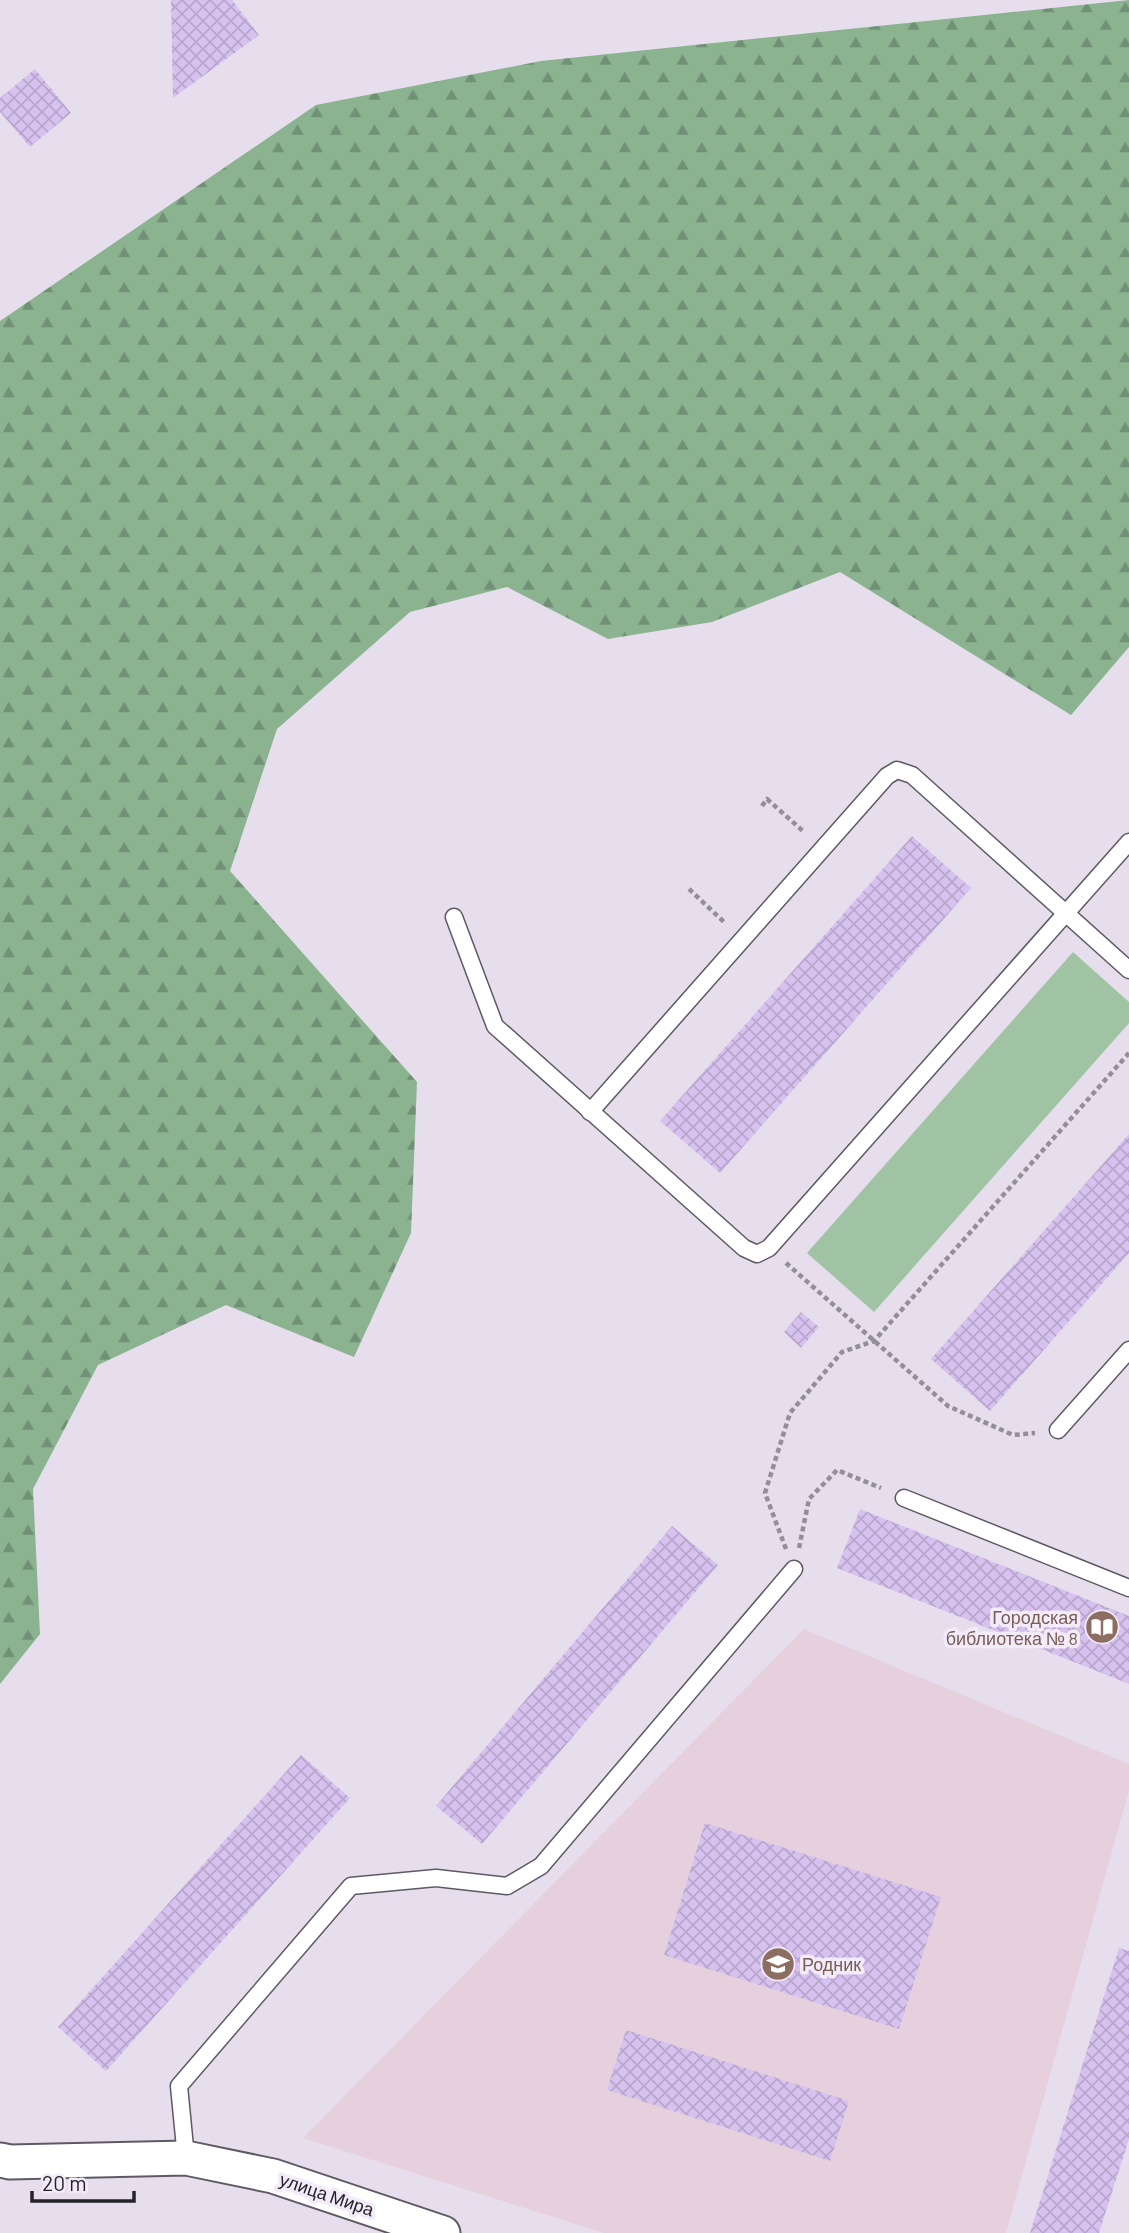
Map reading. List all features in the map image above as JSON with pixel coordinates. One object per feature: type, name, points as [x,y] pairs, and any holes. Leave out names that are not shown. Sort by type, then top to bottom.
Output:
[{"type":"street","name":"улица Мира","points":[[0,2160],[10,2162],[186,2158],[273,2176],[443,2233]]},
{"type":"lane","points":[[590,1112],[887,776],[897,770],[912,775],[1129,970]]},
{"type":"lane","points":[[454,917],[495,1026],[744,1248],[757,1254],[769,1248],[1129,842]]},
{"type":"lane","points":[[1058,1430],[1129,1350]]},
{"type":"lane","points":[[904,1498],[1129,1588]]},
{"type":"lane","points":[[186,2158],[179,2086],[351,1886],[436,1878],[507,1886],[541,1866],[794,1569]]},
{"type":"path","points":[[762,806],[767,799],[798,827]]},
{"type":"path","points":[[688,890],[719,917]]},
{"type":"path","points":[[794,1569],[765,1493],[790,1413],[842,1352],[874,1341],[1129,1053]]},
{"type":"path","points":[[769,1248],[948,1406],[1013,1435],[1058,1430]]},
{"type":"path","points":[[794,1569],[809,1499],[838,1470],[904,1498]]},
{"type":"shaded area","name":"Родник","points":[[804,1629],[1129,1764],[1129,1790],[1006,2233],[604,2233],[303,2138]]},
{"type":"green space","points":[[1129,0],[1129,647],[1071,715],[840,572],[712,622],[608,639],[507,587],[410,612],[277,729],[230,871],[417,1082],[411,1233],[354,1357],[226,1305],[98,1365],[33,1489],[40,1634],[0,1684],[0,321],[316,105],[541,61]]},
{"type":"green space","points":[[1073,952],[1129,1002],[1129,1023],[874,1312],[807,1253]]},
{"type":"building","points":[[171,0],[232,0],[259,35],[173,98]]},
{"type":"building","points":[[35,69],[71,113],[30,147],[0,112],[0,98]]},
{"type":"building","points":[[912,836],[971,888],[720,1173],[660,1121]]},
{"type":"building","points":[[1129,1134],[1129,1253],[990,1411],[931,1359]]},
{"type":"building","points":[[801,1312],[819,1327],[801,1348],[784,1332]]},
{"type":"building","points":[[860,1509],[1129,1616],[1129,1684],[837,1568]]},
{"type":"building","points":[[672,1526],[718,1565],[482,1844],[436,1806]]},
{"type":"building","points":[[301,1755],[350,1798],[106,2071],[58,2027]]},
{"type":"building","points":[[705,1823],[941,1897],[899,2029],[664,1955]]},
{"type":"building","points":[[1119,1948],[1129,1951],[1129,2139],[1099,2233],[1030,2233]]},
{"type":"building","points":[[626,2030],[849,2101],[830,2161],[607,2090]]},
{"type":"place","name":"Городская библиотека № 8","points":[[1102,1627]]},
{"type":"place","name":"Родник","points":[[778,1964]]}]
